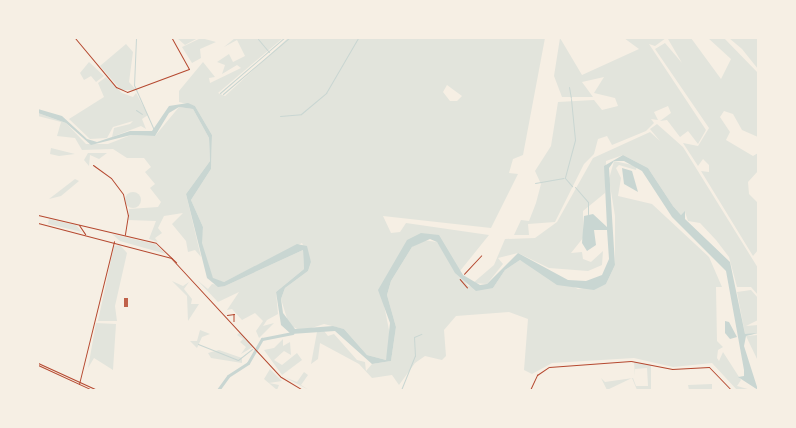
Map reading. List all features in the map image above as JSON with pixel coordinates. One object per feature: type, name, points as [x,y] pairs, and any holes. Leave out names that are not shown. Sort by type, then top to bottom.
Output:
[{"type":"street","points":[[75,38],[119,90],[134,92],[190,67],[172,38]]},
{"type":"street","points":[[93,165],[111,178],[123,194],[128,214],[124,235]]},
{"type":"street","points":[[38,215],[158,244],[234,321],[281,377],[303,390]]},
{"type":"street","points":[[38,223],[159,252],[176,262]]},
{"type":"street","points":[[79,225],[85,234]]},
{"type":"street","points":[[79,383],[114,241]]},
{"type":"street","points":[[530,390],[537,375],[550,367],[631,360],[672,369],[710,367],[730,390]]},
{"type":"street","points":[[38,364],[92,390]]},
{"type":"street","points":[[79,383],[97,390]]},
{"type":"lane","points":[[464,274],[480,256]]},
{"type":"lane","points":[[460,279],[467,287]]},
{"type":"lane","points":[[227,314],[234,314],[234,321]]},
{"type":"shaded area","points":[[177,38],[198,38],[185,45]]},
{"type":"shaded area","points":[[201,38],[216,42],[200,49],[201,58],[192,63],[182,47]]},
{"type":"shaded area","points":[[235,38],[283,38],[218,93],[225,96],[288,38],[545,38],[523,155],[513,159],[509,173],[518,174],[491,228],[383,216],[391,233],[400,232],[406,223],[489,235],[460,271],[438,235],[407,241],[382,295],[391,340],[386,360],[367,355],[344,329],[324,324],[302,331],[289,325],[281,299],[285,288],[308,271],[311,262],[302,243],[224,282],[213,279],[201,243],[203,227],[191,200],[211,169],[212,135],[195,106],[179,102],[179,91],[203,62],[215,77],[209,78],[210,83],[241,68],[237,65],[222,74],[225,65],[217,62],[229,54],[233,62],[245,56],[237,40],[224,47]],"holes":[[[447,85],[462,96],[457,101],[450,101],[443,92]]]},
{"type":"shaded area","points":[[560,38],[582,75],[639,49],[624,38],[666,38],[655,46],[649,44],[706,130],[698,144],[688,131],[680,137],[667,120],[660,121],[671,113],[668,106],[654,112],[658,120],[651,119],[654,123],[646,131],[612,145],[607,136],[598,139],[594,154],[584,164],[555,222],[528,224],[529,235],[514,235],[521,220],[529,221],[536,203],[541,184],[535,171],[551,146],[558,102],[594,100],[602,110],[618,106],[615,98],[594,93],[604,77],[582,82],[593,97],[562,97],[554,76]]},
{"type":"shaded area","points":[[691,38],[721,79],[731,59],[708,38],[724,38],[758,73],[758,137],[742,130],[733,114],[724,111],[720,117],[730,132],[726,140],[753,156],[758,153],[758,171],[748,182],[749,194],[758,203],[758,250],[753,256],[701,171],[709,172],[709,165],[703,159],[698,166],[683,143],[698,146],[709,128],[655,49],[665,43],[682,63],[668,39]]},
{"type":"shaded area","points":[[729,38],[758,38],[758,69],[742,49]]},
{"type":"shaded area","points":[[126,44],[133,52],[129,82],[136,90],[121,90],[100,66]]},
{"type":"shaded area","points":[[89,62],[104,76],[96,82],[91,76],[84,80],[80,73]]},
{"type":"shaded area","points":[[106,77],[122,93],[133,97],[136,93],[148,115],[142,119],[146,129],[141,126],[112,137],[114,128],[130,124],[133,121],[113,127],[107,138],[90,139],[69,119],[104,97],[98,83]]},
{"type":"shaded area","points":[[188,103],[195,106],[212,135],[211,169],[191,200],[203,227],[202,243],[213,278],[224,282],[297,244],[307,246],[311,262],[308,271],[285,288],[281,299],[283,313],[295,329],[333,326],[344,329],[367,355],[386,360],[390,323],[378,290],[407,240],[421,233],[439,235],[463,275],[480,285],[487,284],[518,253],[568,280],[586,281],[602,275],[609,259],[607,230],[594,230],[596,245],[587,251],[582,243],[584,216],[593,214],[607,227],[604,166],[623,155],[648,168],[673,206],[681,215],[685,211],[685,219],[730,262],[745,334],[758,333],[746,336],[744,346],[758,390],[738,377],[744,376],[744,370],[726,271],[672,217],[642,171],[624,161],[614,161],[609,168],[615,265],[606,284],[594,290],[557,285],[520,260],[505,270],[493,288],[476,291],[455,273],[437,242],[430,239],[412,247],[391,281],[387,295],[396,327],[391,361],[372,364],[335,331],[291,334],[281,325],[276,292],[304,269],[303,250],[225,286],[218,287],[207,278],[186,194],[210,161],[209,138],[193,109],[179,107],[169,113],[155,136],[131,135],[91,145],[66,123],[38,113],[38,109],[62,116],[87,139],[97,142],[130,131],[152,131],[169,106]]},
{"type":"shaded area","points":[[179,107],[193,109],[209,138],[210,161],[186,194],[201,257],[195,250],[188,252],[186,241],[172,224],[183,213],[164,216],[158,228],[162,233],[155,238],[158,242],[149,239],[156,221],[128,220],[129,209],[158,207],[161,202],[150,188],[155,184],[145,172],[151,167],[144,158],[127,158],[113,149],[82,150],[75,138],[57,136],[61,122],[38,116],[38,113],[66,123],[86,144],[108,144],[131,135],[155,136]]},
{"type":"shaded area","points":[[657,124],[683,147],[758,268],[758,295],[751,287],[737,287],[729,257],[716,240],[700,223],[688,221],[685,212],[681,215],[648,168],[623,155],[606,161],[605,193],[583,211],[583,238],[571,253],[582,252],[583,259],[591,262],[603,251],[602,265],[588,271],[549,268],[518,253],[498,258],[503,264],[487,284],[473,283],[494,265],[505,239],[535,238],[557,222],[593,158],[650,132],[660,141],[650,129]]},
{"type":"shaded area","points":[[51,148],[75,154],[59,156],[50,154]]},
{"type":"shaded area","points":[[88,153],[107,153],[99,159],[90,155],[89,166],[84,160]]},
{"type":"shaded area","points":[[614,161],[637,166],[636,170],[619,165],[616,168],[621,178],[618,196],[652,204],[709,257],[722,287],[716,287],[717,341],[723,347],[718,350],[717,358],[719,361],[723,352],[741,380],[737,386],[751,390],[737,390],[712,363],[673,367],[634,358],[552,363],[532,374],[524,370],[528,319],[509,312],[456,316],[444,330],[446,356],[442,360],[425,356],[415,363],[399,385],[392,375],[372,378],[359,364],[320,343],[318,359],[311,364],[317,332],[324,331],[328,336],[334,334],[357,360],[365,362],[366,371],[372,364],[391,361],[396,327],[387,295],[391,281],[412,247],[423,240],[437,242],[468,286],[493,288],[505,270],[520,260],[578,289],[606,284],[615,265],[615,216],[609,179]]},
{"type":"shaded area","points":[[622,168],[632,171],[638,192],[624,184]]},
{"type":"shaded area","points":[[75,179],[79,181],[61,196],[49,199]]},
{"type":"shaded area","points":[[133,192],[139,194],[141,200],[139,206],[133,208],[127,206],[125,200],[127,194]]},
{"type":"shaded area","points":[[49,219],[76,225],[82,232],[48,224]]},
{"type":"shaded area","points":[[112,234],[155,244],[166,254],[120,241]]},
{"type":"shaded area","points":[[120,245],[127,253],[115,306],[117,321],[98,321],[114,246]]},
{"type":"shaded area","points":[[303,250],[304,269],[276,292],[278,314],[267,320],[263,326],[274,323],[259,338],[256,331],[263,321],[255,313],[242,320],[232,309],[227,310],[239,292],[218,302],[197,280],[208,289],[212,284],[225,286]]},
{"type":"shaded area","points":[[172,281],[183,286],[189,282],[184,289],[192,299],[191,304],[199,304],[188,321],[187,296]]},
{"type":"shaded area","points":[[751,290],[758,298],[758,320],[746,326],[758,325],[758,333],[750,335],[745,334],[737,292]]},
{"type":"shaded area","points":[[725,321],[729,322],[737,337],[730,339],[725,333]]},
{"type":"shaded area","points":[[96,323],[116,324],[113,370],[94,358],[88,368]]},
{"type":"shaded area","points":[[200,330],[210,334],[202,337],[197,348],[190,341],[197,341]]},
{"type":"shaded area","points":[[240,332],[253,347],[241,354],[246,347],[240,342],[243,339],[237,335]]},
{"type":"shaded area","points":[[758,335],[758,361],[746,336]]},
{"type":"shaded area","points":[[283,339],[283,346],[290,342],[291,355],[284,351],[274,360],[282,365],[297,353],[302,360],[282,375],[264,350],[274,348]]},
{"type":"shaded area","points":[[219,350],[242,358],[242,363],[211,358],[208,353]]},
{"type":"shaded area","points":[[634,362],[651,365],[651,390],[637,390],[632,378],[636,386],[648,386],[647,368],[635,369],[635,376]]},
{"type":"shaded area","points":[[270,369],[282,381],[269,383],[279,385],[277,390],[264,379]]},
{"type":"shaded area","points":[[304,372],[308,375],[301,385],[309,390],[284,377],[297,382]]},
{"type":"shaded area","points":[[601,378],[605,382],[632,378],[607,390]]},
{"type":"shaded area","points":[[712,384],[712,390],[689,390],[688,385]]},
{"type":"building","points":[[124,298],[128,298],[128,307],[124,307]]},
{"type":"waterway","points":[[136,38],[134,85],[154,130]]},
{"type":"waterway","points":[[220,93],[284,38]]},
{"type":"waterway","points":[[223,94],[289,38]]},
{"type":"waterway","points":[[280,116],[301,114],[326,93],[358,38]]},
{"type":"waterway","points":[[258,39],[269,52]]},
{"type":"waterway","points":[[569,87],[571,98]]},
{"type":"waterway","points":[[571,99],[575,140],[565,178],[572,186]]},
{"type":"waterway","points":[[136,110],[142,114]]},
{"type":"waterway","points":[[535,183],[564,178]]},
{"type":"waterway","points":[[575,187],[588,202],[588,214]]},
{"type":"waterway","points":[[218,390],[228,376],[248,363],[262,339],[292,333]]},
{"type":"waterway","points":[[401,390],[415,356],[414,337],[421,334]]},
{"type":"waterway","points":[[198,344],[238,360],[252,349]]}]
